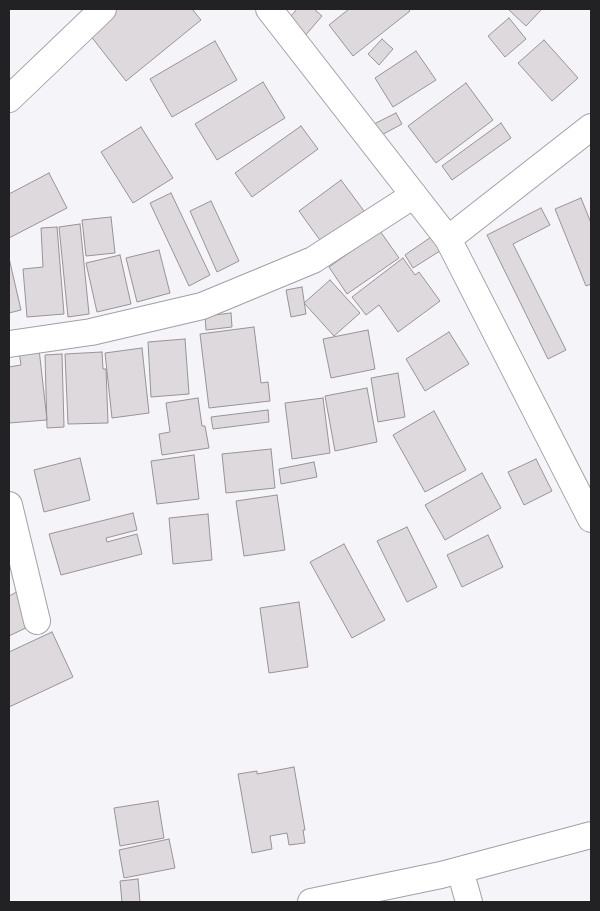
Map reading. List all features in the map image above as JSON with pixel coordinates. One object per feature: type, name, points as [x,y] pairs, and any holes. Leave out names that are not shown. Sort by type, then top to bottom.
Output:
[{"type":"street","points":[[9,99],[103,9]]},
{"type":"street","points":[[268,9],[448,239],[591,519]]},
{"type":"street","points":[[448,239],[591,127]]},
{"type":"street","points":[[9,344],[91,332],[202,306],[314,260],[414,195]]},
{"type":"street","points":[[9,505],[38,621]]},
{"type":"street","points":[[311,902],[460,870],[591,835]]},
{"type":"street","points":[[460,870],[469,902]]},
{"type":"building","points":[[112,9],[192,9],[201,20],[126,81],[86,30]]},
{"type":"building","points":[[297,9],[314,9],[322,16],[304,37],[286,22]]},
{"type":"building","points":[[349,9],[408,9],[410,11],[353,56],[329,25]]},
{"type":"building","points":[[508,9],[542,9],[526,26]]},
{"type":"building","points":[[509,18],[526,39],[505,57],[488,36]]},
{"type":"building","points":[[382,39],[393,49],[379,65],[368,54]]},
{"type":"building","points":[[544,40],[578,78],[552,101],[518,63]]},
{"type":"building","points":[[215,41],[237,80],[172,117],[150,79]]},
{"type":"building","points":[[416,51],[436,80],[393,107],[375,78]]},
{"type":"building","points":[[263,82],[285,118],[217,160],[195,124]]},
{"type":"building","points":[[466,83],[493,120],[436,163],[408,126]]},
{"type":"building","points":[[396,113],[402,124],[376,138],[370,126]]},
{"type":"building","points":[[501,123],[511,138],[452,180],[442,166]]},
{"type":"building","points":[[301,126],[318,149],[252,197],[235,173]]},
{"type":"building","points":[[141,127],[173,178],[133,203],[101,152]]},
{"type":"building","points":[[49,173],[67,208],[9,238],[9,194]]},
{"type":"building","points":[[341,180],[364,211],[322,243],[299,211]]},
{"type":"building","points":[[171,193],[210,275],[189,286],[150,203]]},
{"type":"building","points":[[581,198],[591,223],[591,284],[586,286],[555,209]]},
{"type":"building","points":[[211,201],[239,261],[217,272],[190,211]]},
{"type":"building","points":[[541,208],[550,225],[513,244],[566,350],[548,359],[487,235]]},
{"type":"building","points":[[111,217],[115,253],[86,256],[82,220]]},
{"type":"building","points":[[80,224],[89,314],[68,317],[59,227]]},
{"type":"building","points":[[57,227],[64,314],[27,317],[23,269],[43,267],[41,228]]},
{"type":"building","points":[[380,231],[399,258],[347,294],[329,267]]},
{"type":"building","points":[[434,235],[443,249],[413,268],[405,255]]},
{"type":"building","points":[[159,250],[170,293],[137,302],[126,258]]},
{"type":"building","points":[[120,255],[131,304],[97,312],[86,263]]},
{"type":"building","points":[[9,258],[21,310],[9,313]]},
{"type":"building","points":[[403,258],[415,275],[419,272],[440,301],[398,332],[379,305],[366,315],[352,297]]},
{"type":"building","points":[[330,280],[360,313],[334,336],[304,303]]},
{"type":"building","points":[[302,287],[306,314],[291,317],[286,290]]},
{"type":"building","points":[[231,313],[232,327],[206,330],[205,316]]},
{"type":"building","points":[[254,327],[261,383],[268,382],[270,401],[209,408],[200,334]]},
{"type":"building","points":[[368,330],[375,369],[331,378],[323,339]]},
{"type":"building","points":[[449,332],[469,364],[425,391],[406,359]]},
{"type":"building","points":[[185,339],[189,394],[151,397],[148,342]]},
{"type":"building","points":[[142,348],[149,413],[112,418],[105,353]]},
{"type":"building","points":[[39,349],[47,420],[9,423],[9,367],[21,365],[19,351]]},
{"type":"building","points":[[102,352],[103,369],[106,369],[108,423],[68,424],[65,354]]},
{"type":"building","points":[[62,354],[64,427],[47,428],[45,355]]},
{"type":"building","points":[[398,373],[405,417],[378,422],[371,378]]},
{"type":"building","points":[[367,388],[377,442],[335,451],[325,396]]},
{"type":"building","points":[[198,398],[202,426],[205,426],[209,448],[162,455],[159,434],[170,432],[166,403]]},
{"type":"building","points":[[323,398],[330,453],[292,459],[285,403]]},
{"type":"building","points":[[268,410],[269,422],[213,429],[211,417]]},
{"type":"building","points":[[434,411],[466,470],[425,492],[393,435]]},
{"type":"building","points":[[271,449],[275,488],[226,493],[222,454]]},
{"type":"building","points":[[194,455],[199,499],[157,504],[151,461]]},
{"type":"building","points":[[80,458],[90,500],[44,512],[34,470]]},
{"type":"building","points":[[536,459],[552,491],[524,505],[508,472]]},
{"type":"building","points":[[314,462],[317,477],[281,484],[279,469]]},
{"type":"building","points":[[482,473],[501,508],[445,540],[425,505]]},
{"type":"building","points":[[277,495],[285,550],[244,556],[236,501]]},
{"type":"building","points":[[133,513],[137,530],[106,538],[107,542],[137,534],[142,554],[61,575],[49,534]]},
{"type":"building","points":[[208,514],[212,560],[173,564],[169,518]]},
{"type":"building","points":[[407,527],[437,587],[407,602],[377,541]]},
{"type":"building","points":[[488,535],[503,567],[462,587],[447,555]]},
{"type":"building","points":[[344,544],[385,620],[352,638],[310,562]]},
{"type":"building","points":[[19,591],[34,624],[9,636],[9,596]]},
{"type":"building","points":[[299,602],[308,667],[269,673],[260,608]]},
{"type":"building","points":[[52,632],[73,677],[9,707],[9,652]]},
{"type":"building","points":[[294,767],[305,830],[303,830],[305,843],[289,845],[287,833],[270,836],[272,849],[252,853],[238,774],[257,771],[257,774]]},
{"type":"building","points":[[158,801],[164,838],[120,846],[114,808]]},
{"type":"building","points":[[169,839],[175,868],[124,878],[119,850]]},
{"type":"building","points":[[138,879],[140,902],[122,902],[120,881]]}]
